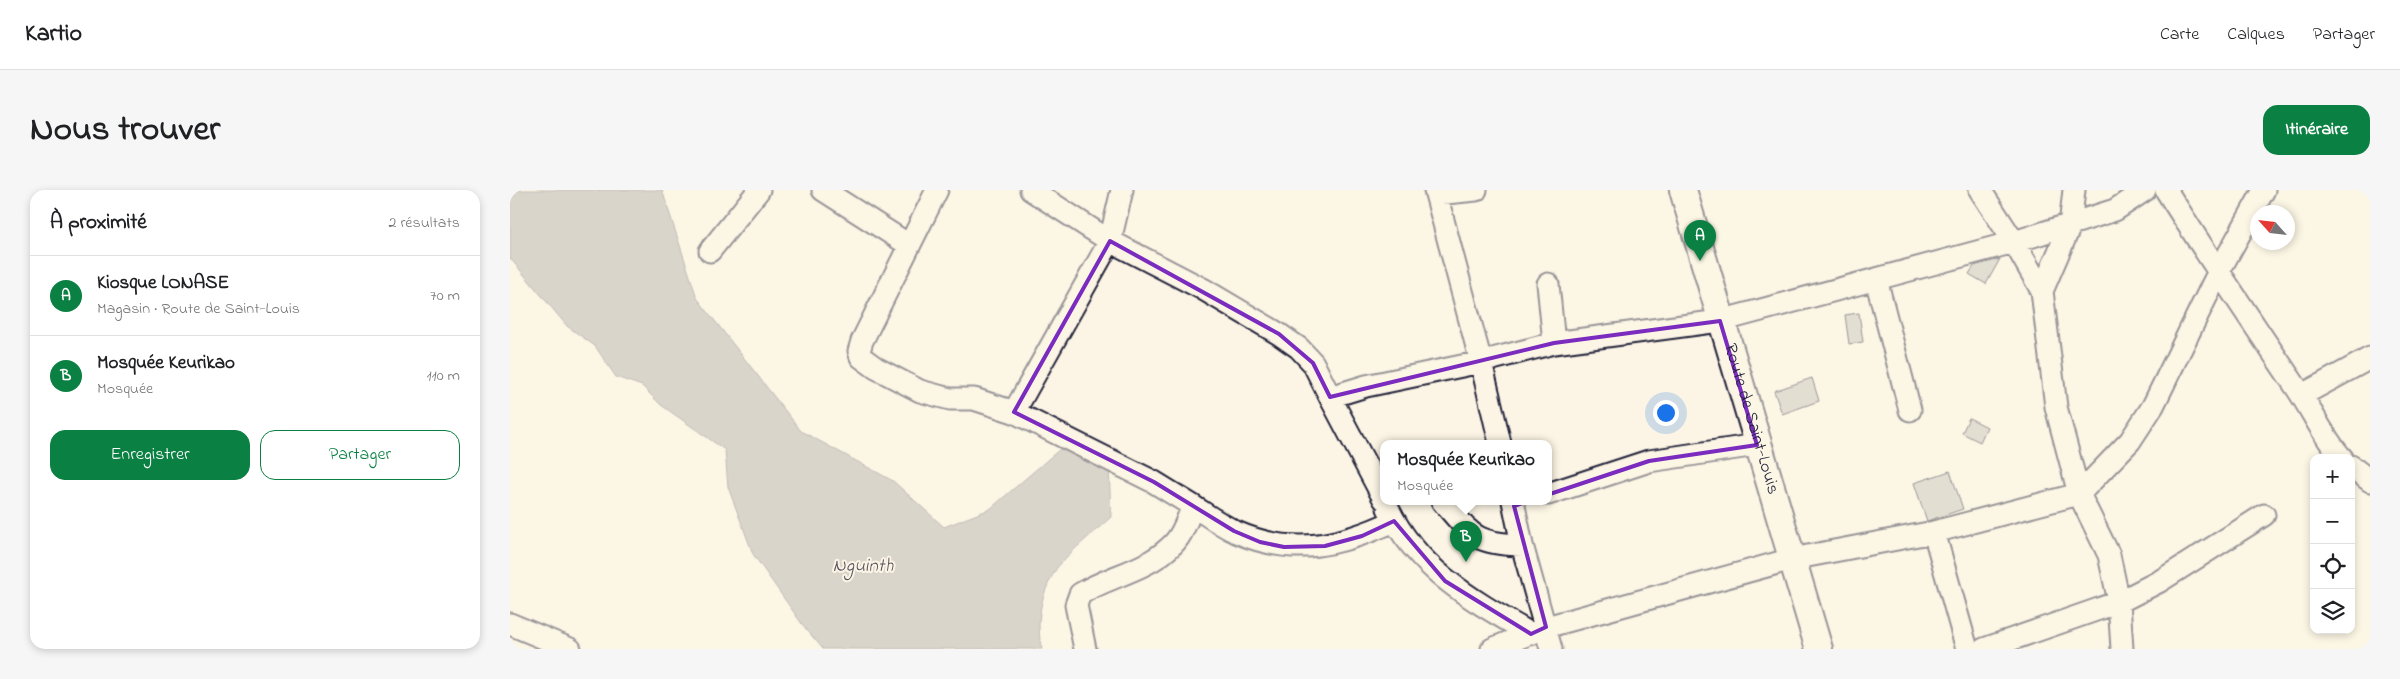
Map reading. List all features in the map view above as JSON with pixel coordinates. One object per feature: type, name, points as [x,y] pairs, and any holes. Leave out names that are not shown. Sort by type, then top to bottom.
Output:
[{"type":"main road","name":"Route de Saint-Louis","points":[[1683,190],[1720,321],[1819,649]]},
{"type":"street","points":[[710,251],[759,190]]},
{"type":"street","points":[[937,190],[862,341],[859,350],[861,356],[876,368],[920,391],[950,399],[974,400],[1014,412],[1154,482],[1234,531],[1260,542],[1284,547],[1325,546],[1362,536],[1394,521]]},
{"type":"street","points":[[1031,190],[1110,241],[1203,289],[1299,348],[1313,363],[1380,492]]},
{"type":"street","points":[[1014,412],[1110,241],[1122,190]]},
{"type":"street","points":[[1476,190],[1436,192],[1481,362],[1499,440]]},
{"type":"street","points":[[1980,190],[2014,242],[2042,291],[2056,407],[2079,494],[2108,555],[2119,602],[2122,649]]},
{"type":"street","points":[[2042,291],[2070,226],[2074,190]]},
{"type":"street","points":[[1330,397],[1366,386],[1481,362],[1554,343],[1720,321],[2070,226],[2115,210],[2145,190]]},
{"type":"street","points":[[2166,190],[2218,273],[2302,395],[2338,454]]},
{"type":"street","points":[[1492,649],[1538,631],[1792,558],[1934,532],[2079,494],[2130,441],[2148,413],[2218,273],[2264,190]]},
{"type":"street","points":[[831,192],[909,245]]},
{"type":"street","points":[[1876,279],[1910,410]]},
{"type":"street","points":[[1548,284],[1554,343]]},
{"type":"street","points":[[2302,395],[2370,358]]},
{"type":"street","points":[[1552,493],[1649,461],[1757,445]]},
{"type":"street","points":[[1386,505],[1394,521],[1444,580],[1538,631]]},
{"type":"street","points":[[1446,505],[1476,538],[1497,544],[1522,545]]},
{"type":"street","points":[[1519,505],[1522,545],[1538,631],[1551,649]]},
{"type":"street","points":[[1085,649],[1076,605],[1080,594],[1141,567],[1171,546],[1182,532],[1193,506]]},
{"type":"street","points":[[1984,649],[2119,602],[2160,581],[2264,515]]},
{"type":"street","points":[[1934,532],[1967,649]]},
{"type":"street","points":[[510,624],[570,649]]},
{"type":"highlighted area","points":[[1110,241],[1279,334],[1313,363],[1330,397],[1554,343],[1720,321],[1757,445],[1649,461],[1514,506],[1546,627],[1531,634],[1445,581],[1394,521],[1362,536],[1325,546],[1284,547],[1260,542],[1234,531],[1154,482],[1014,412]]},
{"type":"water","name":"Nguinth","points":[[510,190],[662,190],[697,298],[801,431],[893,481],[944,527],[990,509],[1067,443],[1109,465],[1111,517],[1065,558],[1050,580],[1043,599],[1039,619],[1042,649],[823,649],[802,624],[753,554],[728,487],[725,450],[661,405],[642,386],[616,377],[595,346],[567,326],[510,258]]},
{"type":"building","points":[[2000,259],[1986,284],[1969,274],[1974,266]]},
{"type":"building","points":[[1859,313],[1863,342],[1849,344],[1845,315]]},
{"type":"building","points":[[1812,378],[1819,401],[1782,414],[1774,391]]},
{"type":"building","points":[[1969,418],[1987,427],[1980,442],[1962,433]]},
{"type":"building","points":[[1950,471],[1963,509],[1927,521],[1914,483]]},
{"type":"place","name":"Kiosque LONASE","points":[[1700,261]]},
{"type":"place","name":"Mosquée Keurikao","points":[[1466,562]]}]
